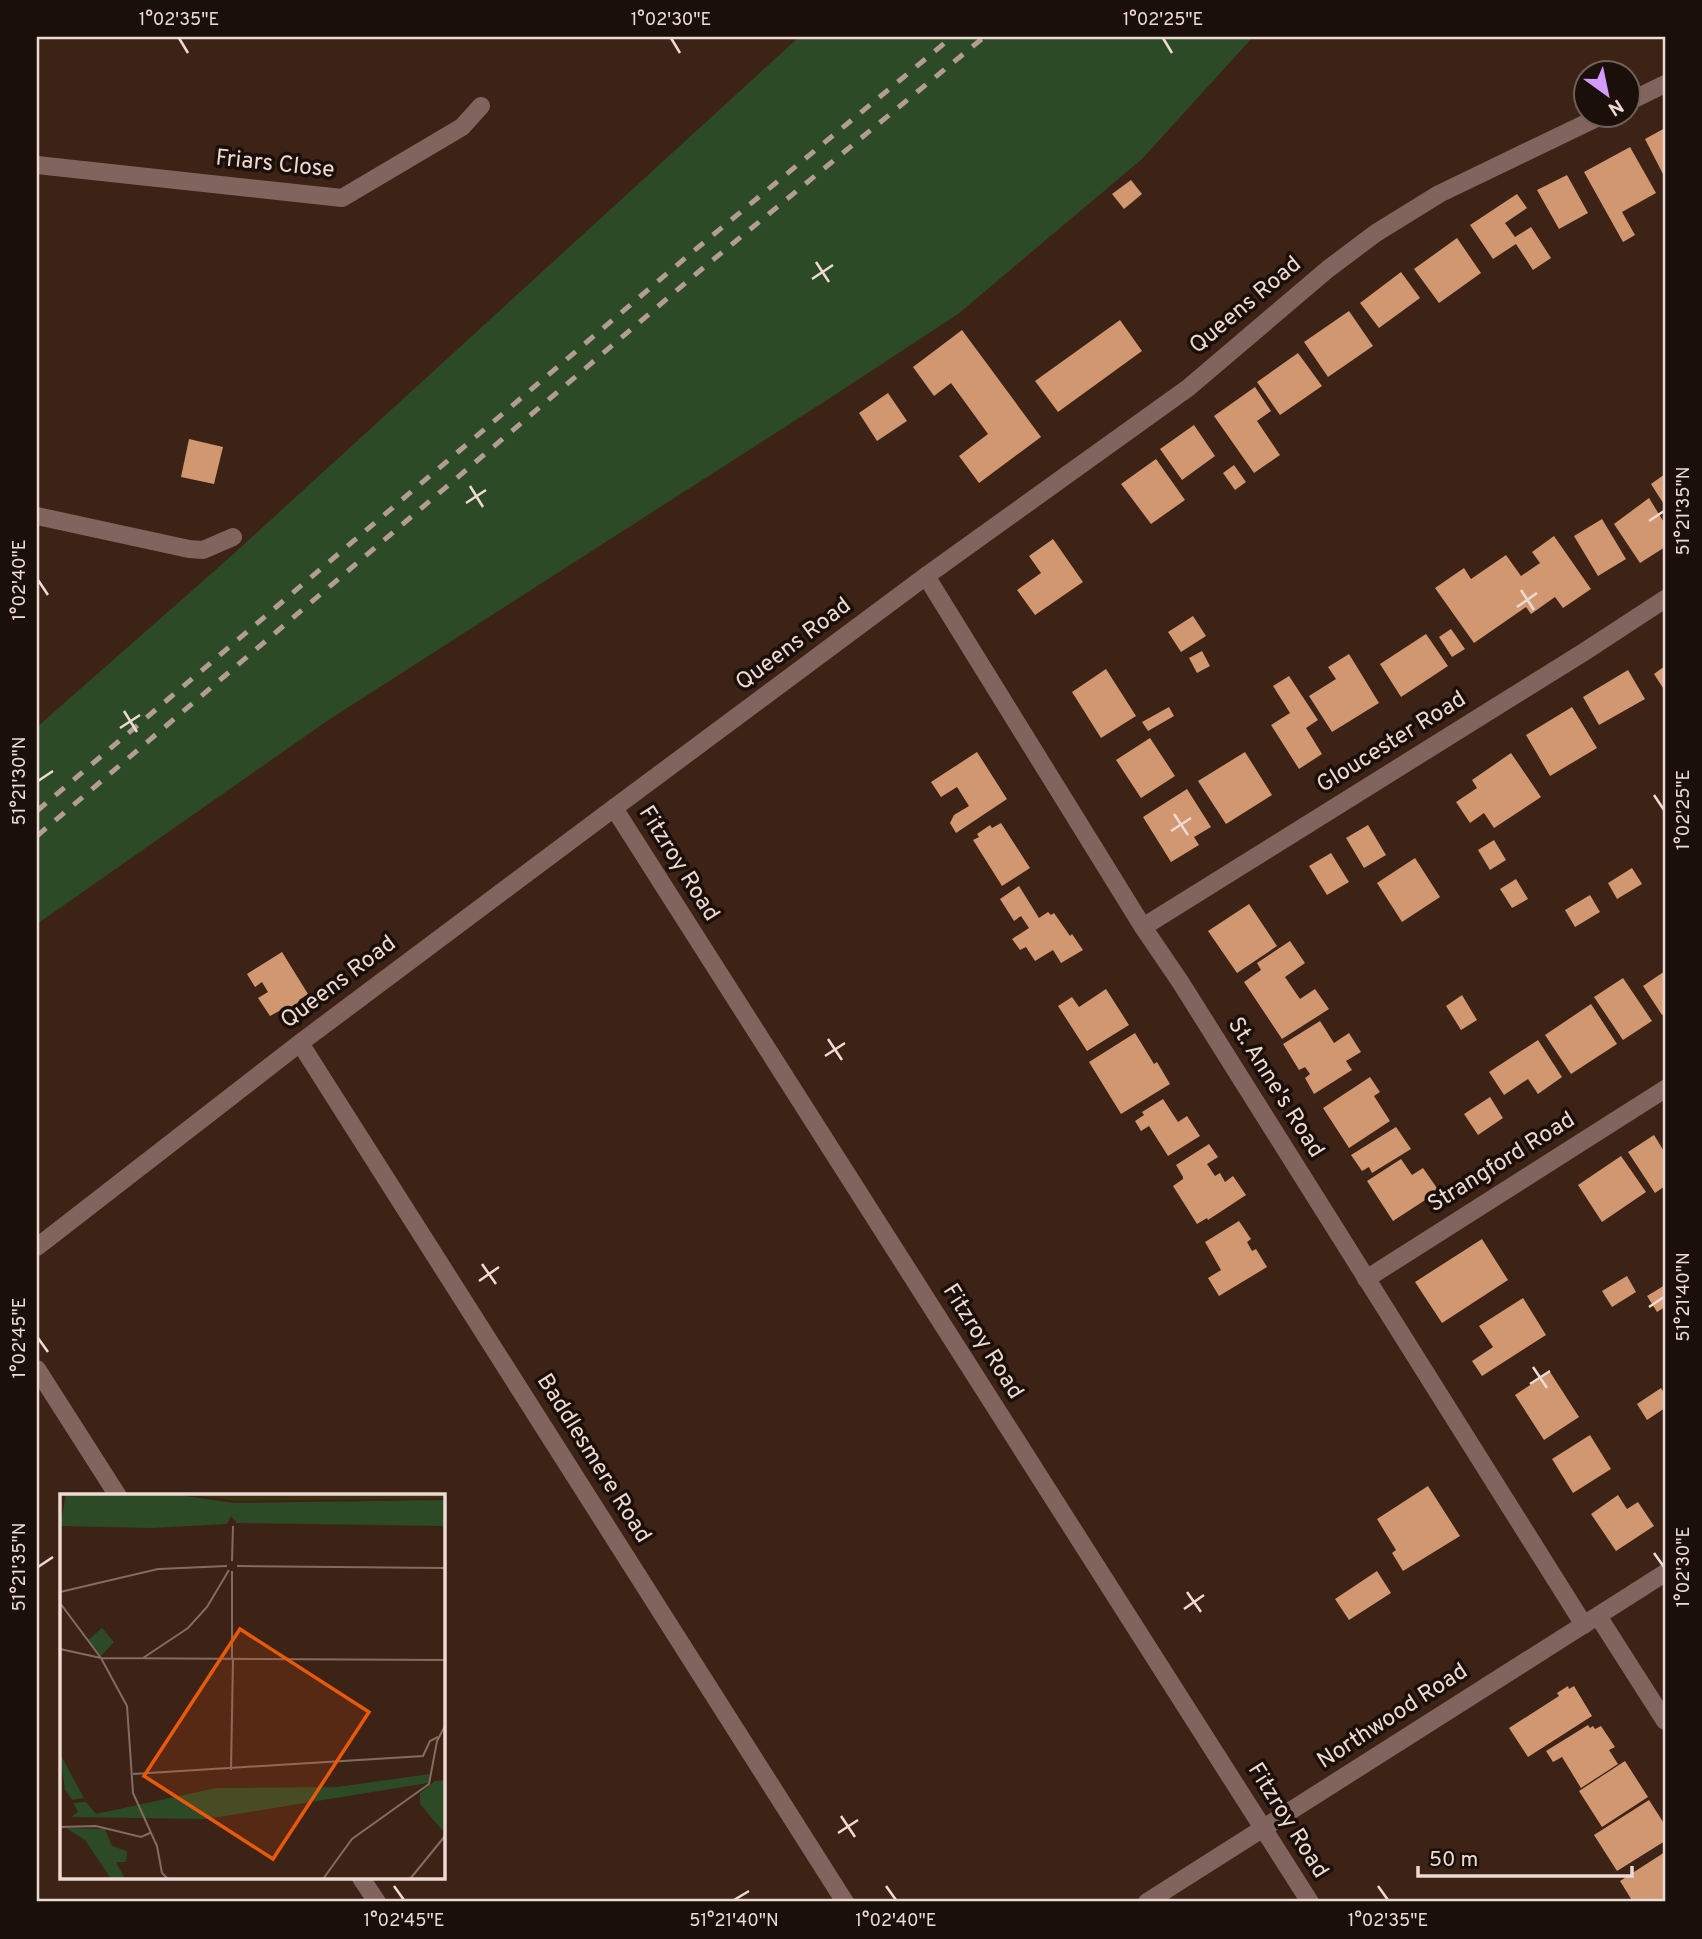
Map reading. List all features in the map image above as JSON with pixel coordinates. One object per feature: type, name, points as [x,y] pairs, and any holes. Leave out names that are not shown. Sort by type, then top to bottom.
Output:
[{"type":"street","points":[[1642,96],[1665,84]]},
{"type":"street","name":"Friars Close","points":[[37,165],[342,198],[462,127],[481,106]]},
{"type":"street","name":"Queens Road","points":[[37,1247],[300,1042],[926,576],[1188,388],[1328,269],[1376,233],[1439,194],[1572,130]]},
{"type":"street","points":[[37,516],[188,549],[203,550],[233,537]]},
{"type":"street","name":"St. Anne's Road","points":[[926,576],[1143,927],[1181,983],[1366,1279],[1591,1620],[1665,1721]]},
{"type":"street","name":"Gloucester Road","points":[[1143,927],[1665,600]]},
{"type":"street","name":"Fitzroy Road","points":[[614,808],[1310,1902]]},
{"type":"street","name":"Baddlesmere Road","points":[[300,1042],[845,1902]]},
{"type":"street","name":"Strangford Road","points":[[1366,1279],[1665,1089]]},
{"type":"street","points":[[37,1368],[117,1494]]},
{"type":"street","name":"Northwood Road","points":[[1147,1902],[1665,1573]]},
{"type":"street","points":[[362,1880],[377,1902]]},
{"type":"green space","points":[[799,37],[1253,37],[1142,159],[958,314],[327,721],[37,924],[37,727],[229,558]]},
{"type":"building","points":[[1665,128],[1665,178],[1645,139]]},
{"type":"building","points":[[1630,147],[1656,193],[1622,212],[1635,235],[1623,242],[1584,172]]},
{"type":"building","points":[[1567,175],[1588,213],[1559,229],[1537,190]]},
{"type":"building","points":[[1131,180],[1142,194],[1124,209],[1112,194]]},
{"type":"building","points":[[1517,194],[1527,208],[1505,223],[1515,237],[1531,227],[1551,258],[1533,270],[1516,244],[1493,259],[1470,225]]},
{"type":"building","points":[[1457,238],[1481,273],[1439,303],[1414,269]]},
{"type":"building","points":[[1401,272],[1420,298],[1379,328],[1360,303]]},
{"type":"building","points":[[1349,311],[1373,346],[1328,377],[1304,342]]},
{"type":"building","points":[[1120,320],[1142,351],[1058,412],[1035,381]]},
{"type":"building","points":[[962,330],[1041,437],[979,483],[959,456],[988,434],[951,383],[934,396],[913,367]]},
{"type":"building","points":[[1298,353],[1322,386],[1280,415],[1257,382]]},
{"type":"building","points":[[1255,387],[1271,411],[1257,421],[1280,455],[1254,473],[1214,416]]},
{"type":"building","points":[[888,393],[907,421],[877,441],[859,413]]},
{"type":"building","points":[[1194,425],[1215,456],[1182,480],[1160,449]]},
{"type":"building","points":[[189,439],[223,447],[214,484],[181,477]]},
{"type":"building","points":[[1156,459],[1185,500],[1151,524],[1121,484]]},
{"type":"building","points":[[1234,465],[1246,482],[1235,490],[1223,473]]},
{"type":"building","points":[[1665,474],[1665,506],[1651,484]]},
{"type":"building","points":[[1649,498],[1665,524],[1665,547],[1640,563],[1614,524]]},
{"type":"building","points":[[1602,519],[1626,559],[1598,576],[1574,536]]},
{"type":"building","points":[[1554,536],[1591,589],[1563,608],[1555,597],[1531,614],[1526,607],[1474,643],[1435,588],[1464,568],[1471,579],[1506,555],[1521,576],[1540,563],[1532,552]]},
{"type":"building","points":[[1053,539],[1083,582],[1035,615],[1017,590],[1041,573],[1029,556]]},
{"type":"building","points":[[1193,616],[1206,636],[1181,652],[1168,632]]},
{"type":"building","points":[[1451,629],[1465,649],[1452,657],[1439,637]]},
{"type":"building","points":[[1426,634],[1448,666],[1401,697],[1380,664]]},
{"type":"building","points":[[1202,651],[1210,666],[1197,673],[1189,658]]},
{"type":"building","points":[[1349,654],[1379,703],[1332,732],[1309,696],[1336,679],[1328,667]]},
{"type":"building","points":[[1665,666],[1665,691],[1654,674]]},
{"type":"building","points":[[1106,669],[1136,716],[1101,738],[1072,692]]},
{"type":"building","points":[[1628,670],[1645,699],[1599,725],[1583,697]]},
{"type":"building","points":[[1289,676],[1318,720],[1306,728],[1322,754],[1299,769],[1271,725],[1290,713],[1273,686]]},
{"type":"building","points":[[1169,707],[1174,716],[1148,731],[1142,722]]},
{"type":"building","points":[[1572,707],[1597,748],[1550,776],[1526,735]]},
{"type":"building","points":[[1150,738],[1175,776],[1141,798],[1116,760]]},
{"type":"building","points":[[977,752],[1007,799],[956,833],[950,823],[954,815],[969,806],[957,787],[941,797],[931,782]]},
{"type":"building","points":[[1245,752],[1272,795],[1226,824],[1198,781]]},
{"type":"building","points":[[1511,753],[1541,797],[1494,828],[1484,813],[1470,823],[1456,802],[1477,788],[1472,780]]},
{"type":"building","points":[[1187,789],[1211,827],[1194,837],[1199,845],[1171,862],[1143,817]]},
{"type":"building","points":[[1001,823],[1030,868],[1002,886],[973,840],[990,825],[992,828]]},
{"type":"building","points":[[1368,825],[1386,855],[1364,868],[1346,838]]},
{"type":"building","points":[[1494,840],[1506,860],[1490,870],[1478,850]]},
{"type":"building","points":[[1331,853],[1349,882],[1327,895],[1309,866]]},
{"type":"building","points":[[1415,858],[1440,897],[1402,922],[1377,883]]},
{"type":"building","points":[[1632,868],[1642,884],[1617,899],[1608,883]]},
{"type":"building","points":[[1516,879],[1528,899],[1512,908],[1500,889]]},
{"type":"building","points":[[1019,886],[1039,918],[1048,912],[1051,915],[1054,913],[1083,950],[1061,963],[1053,950],[1035,961],[1026,947],[1020,950],[1012,939],[1029,928],[1021,916],[1014,921],[1000,899]]},
{"type":"building","points":[[1590,895],[1600,912],[1575,927],[1565,910]]},
{"type":"building","points":[[1249,904],[1277,946],[1237,973],[1208,931]]},
{"type":"building","points":[[1290,941],[1305,963],[1285,977],[1300,999],[1315,989],[1329,1009],[1282,1039],[1244,982],[1261,970],[1257,963]]},
{"type":"building","points":[[282,952],[308,994],[299,1000],[301,1004],[284,1015],[281,1010],[270,1016],[258,998],[268,992],[262,982],[255,987],[247,974]]},
{"type":"building","points":[[1665,971],[1665,1013],[1662,1015],[1643,986]]},
{"type":"building","points":[[1623,978],[1652,1021],[1623,1040],[1594,997]]},
{"type":"building","points":[[1106,989],[1129,1025],[1087,1051],[1058,1006],[1072,997],[1079,1007]]},
{"type":"building","points":[[1462,995],[1477,1020],[1461,1030],[1446,1006]]},
{"type":"building","points":[[1591,1004],[1617,1044],[1571,1074],[1545,1035]]},
{"type":"building","points":[[1320,1021],[1334,1043],[1349,1033],[1361,1052],[1346,1061],[1352,1070],[1314,1094],[1305,1078],[1310,1074],[1305,1067],[1299,1070],[1283,1044]]},
{"type":"building","points":[[1135,1033],[1170,1084],[1121,1114],[1089,1062]]},
{"type":"building","points":[[1538,1040],[1562,1077],[1538,1094],[1528,1079],[1504,1095],[1489,1072]]},
{"type":"building","points":[[1370,1077],[1380,1092],[1374,1096],[1390,1121],[1349,1148],[1323,1108]]},
{"type":"building","points":[[1490,1097],[1503,1118],[1478,1135],[1464,1114]]},
{"type":"building","points":[[1163,1099],[1178,1122],[1187,1116],[1200,1136],[1168,1156],[1149,1126],[1141,1131],[1135,1121],[1144,1115],[1142,1112]]},
{"type":"building","points":[[1396,1127],[1411,1149],[1372,1173],[1369,1167],[1362,1171],[1351,1155]]},
{"type":"building","points":[[1654,1135],[1665,1153],[1665,1186],[1655,1193],[1628,1152]]},
{"type":"building","points":[[1209,1144],[1218,1157],[1207,1164],[1215,1176],[1220,1173],[1225,1182],[1233,1176],[1246,1195],[1208,1220],[1207,1218],[1197,1224],[1173,1186],[1183,1179],[1176,1165]]},
{"type":"building","points":[[1621,1156],[1646,1192],[1602,1222],[1578,1185]]},
{"type":"building","points":[[1401,1159],[1412,1175],[1423,1168],[1439,1191],[1393,1221],[1367,1181]]},
{"type":"building","points":[[1239,1221],[1251,1239],[1247,1242],[1252,1251],[1256,1249],[1267,1267],[1219,1296],[1208,1278],[1221,1270],[1205,1242]]},
{"type":"building","points":[[1482,1239],[1508,1280],[1442,1323],[1415,1282]]},
{"type":"building","points":[[1627,1276],[1636,1292],[1612,1307],[1602,1291]]},
{"type":"building","points":[[1665,1285],[1665,1307],[1657,1312],[1647,1296]]},
{"type":"building","points":[[1523,1298],[1546,1335],[1482,1376],[1472,1361],[1493,1347],[1479,1326]]},
{"type":"building","points":[[1550,1372],[1579,1417],[1544,1440],[1515,1395]]},
{"type":"building","points":[[1661,1388],[1665,1395],[1665,1408],[1647,1420],[1637,1404]]},
{"type":"building","points":[[1590,1435],[1611,1469],[1573,1493],[1552,1459]]},
{"type":"building","points":[[1428,1486],[1460,1536],[1403,1571],[1392,1553],[1396,1550],[1377,1519]]},
{"type":"building","points":[[1618,1495],[1627,1509],[1638,1502],[1654,1526],[1616,1551],[1591,1514]]},
{"type":"building","points":[[1377,1571],[1391,1593],[1349,1620],[1335,1599]]},
{"type":"building","points":[[1568,1686],[1569,1689],[1574,1686],[1592,1716],[1528,1757],[1509,1728],[1559,1696],[1557,1693]]},
{"type":"building","points":[[1588,1725],[1595,1729],[1601,1726],[1615,1747],[1609,1750],[1618,1764],[1581,1788],[1562,1757],[1553,1762],[1546,1751]]},
{"type":"building","points":[[1625,1761],[1648,1797],[1602,1827],[1579,1791]]},
{"type":"building","points":[[1649,1800],[1665,1825],[1665,1841],[1617,1871],[1594,1835]]},
{"type":"building","points":[[1665,1852],[1665,1902],[1633,1902],[1620,1881]]},
{"type":"railway","points":[[37,811],[690,254],[952,37]]},
{"type":"railway","points":[[37,836],[703,268],[984,37]]}]
